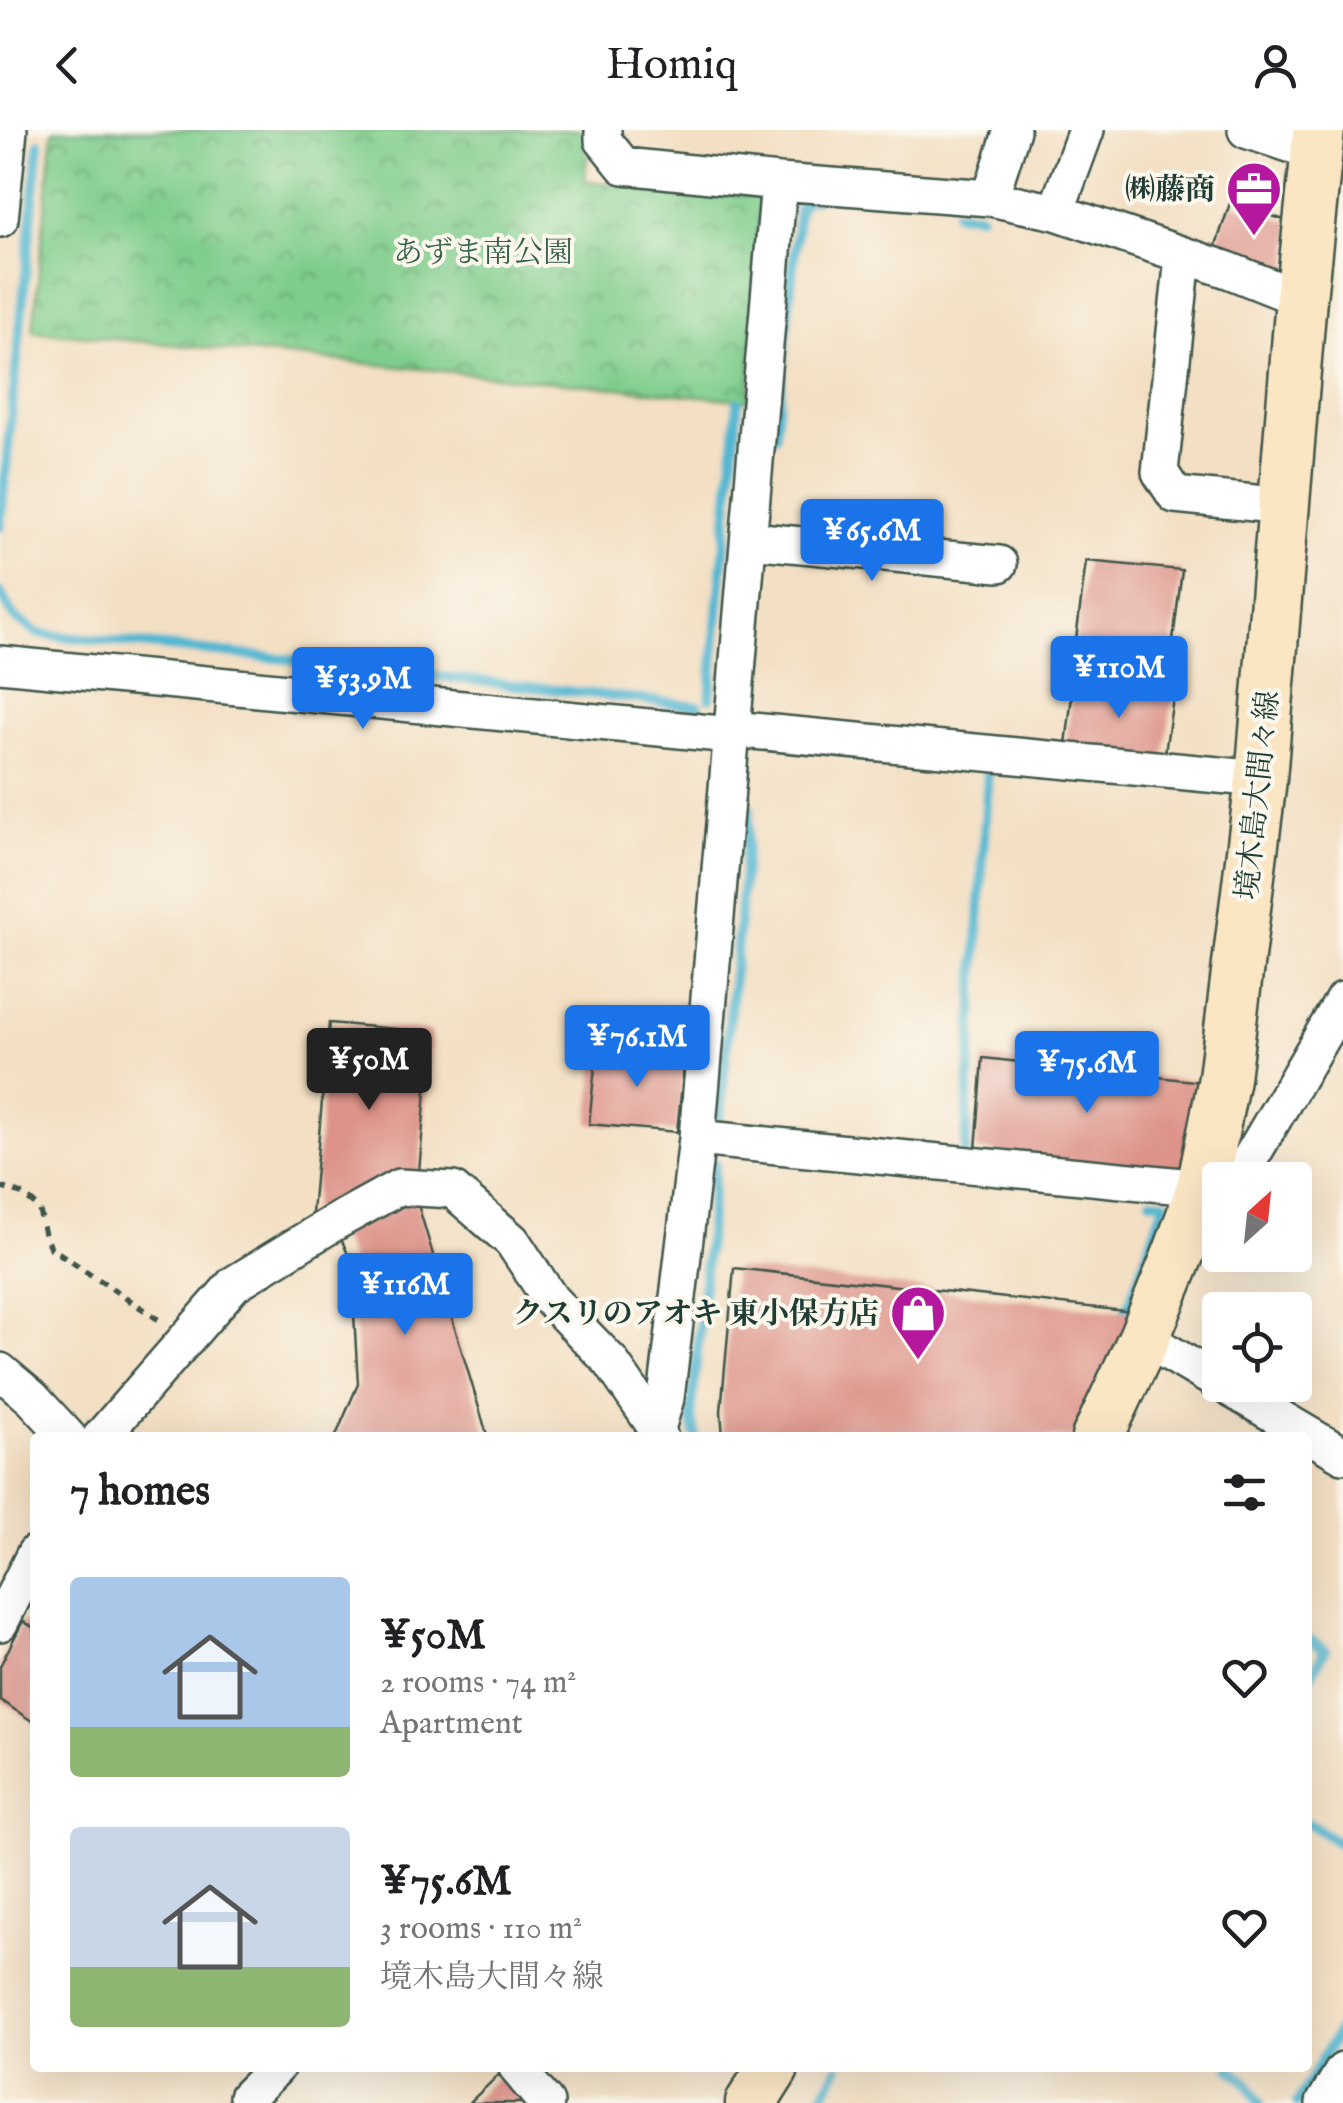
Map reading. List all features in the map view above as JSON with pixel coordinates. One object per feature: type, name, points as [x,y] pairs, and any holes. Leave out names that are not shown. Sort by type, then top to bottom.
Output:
[{"type":"main road","name":"境木島大間々線","points":[[1219,1162],[1224,1078],[1261,780],[1318,142]]},
{"type":"main road","name":"境木島大間々線","points":[[1099,1432],[1180,1252],[1202,1213]]},
{"type":"main road","points":[[751,2103],[770,2072]]},
{"type":"street","points":[[0,219],[10,130]]},
{"type":"street","points":[[604,130],[602,140],[624,166],[990,198],[1056,212],[1301,299]]},
{"type":"street","points":[[990,198],[1012,130]]},
{"type":"street","points":[[1056,212],[1086,130]]},
{"type":"street","points":[[1246,130],[1318,142]]},
{"type":"street","points":[[658,1432],[666,1398],[696,1138],[780,182]]},
{"type":"street","points":[[1183,257],[1160,472],[1175,494],[1284,506]]},
{"type":"street","points":[[750,540],[999,564]]},
{"type":"street","points":[[0,664],[1261,780]]},
{"type":"street","points":[[1246,1162],[1343,1000]]},
{"type":"street","points":[[696,1138],[1202,1185]]},
{"type":"street","points":[[105,1432],[234,1284],[399,1187],[453,1190],[512,1241],[551,1300],[611,1362],[657,1432]]},
{"type":"street","points":[[1144,1338],[1202,1372]]},
{"type":"street","points":[[0,1371],[63,1432]]},
{"type":"street","points":[[1253,1402],[1304,1432]]},
{"type":"street","points":[[1312,1437],[1343,1455]]},
{"type":"street","points":[[0,1623],[30,1563]]},
{"type":"street","points":[[1324,2103],[1343,2071]]},
{"type":"street","points":[[247,2096],[272,2072]]},
{"type":"street","points":[[524,2072],[546,2103]]},
{"type":"path","points":[[0,1187],[22,1194],[39,1208],[51,1248],[186,1340]]},
{"type":"green space","name":"あずま南公園","points":[[53,130],[589,130],[585,181],[760,197],[749,401],[33,331]]},
{"type":"building","name":"㈱藤商","points":[[1230,203],[1291,222],[1289,275],[1213,254]]},
{"type":"building","points":[[1086,561],[1182,570],[1169,671],[1073,663]]},
{"type":"building","points":[[1074,680],[1174,691],[1164,760],[1065,752]]},
{"type":"building","points":[[329,1023],[431,1032],[419,1172],[311,1224]]},
{"type":"building","points":[[597,1047],[685,1057],[677,1132],[589,1124]]},
{"type":"building","points":[[983,1058],[1204,1082],[1184,1175],[976,1150]]},
{"type":"building","points":[[416,1198],[486,1432],[338,1432],[358,1384],[351,1261],[339,1234]]},
{"type":"building","name":"クスリのアオキ 東小保方店","points":[[734,1268],[1134,1312],[1076,1432],[723,1432],[721,1411]]},
{"type":"building","points":[[23,1621],[30,1626],[30,1720],[0,1700],[0,1666]]},
{"type":"building","points":[[502,2072],[509,2072],[535,2103],[469,2103]]},
{"type":"waterway","points":[[0,527],[39,143]]},
{"type":"waterway","points":[[775,436],[799,209],[807,198],[815,199]]},
{"type":"waterway","points":[[956,213],[980,215]]},
{"type":"waterway","points":[[710,698],[738,402]]},
{"type":"waterway","points":[[0,592],[13,616],[39,634],[699,706]]},
{"type":"waterway","points":[[965,1152],[988,771]]},
{"type":"waterway","points":[[720,1117],[750,808]]},
{"type":"waterway","points":[[695,1432],[691,1417],[715,1163]]},
{"type":"waterway","points":[[1120,1322],[1165,1202],[1151,1200]]},
{"type":"waterway","points":[[1312,1642],[1325,1650],[1312,1674]]},
{"type":"waterway","points":[[1312,1826],[1343,1846]]},
{"type":"waterway","points":[[1297,2103],[1343,2023]]},
{"type":"waterway","points":[[820,2103],[836,2072]]},
{"type":"waterway","points":[[1236,2072],[1249,2084],[1260,2103]]},
{"type":"place","name":"㈱藤商","points":[[1254,238]]},
{"type":"place","name":"クスリのアオキ 東小保方店","points":[[918,1362]]}]
